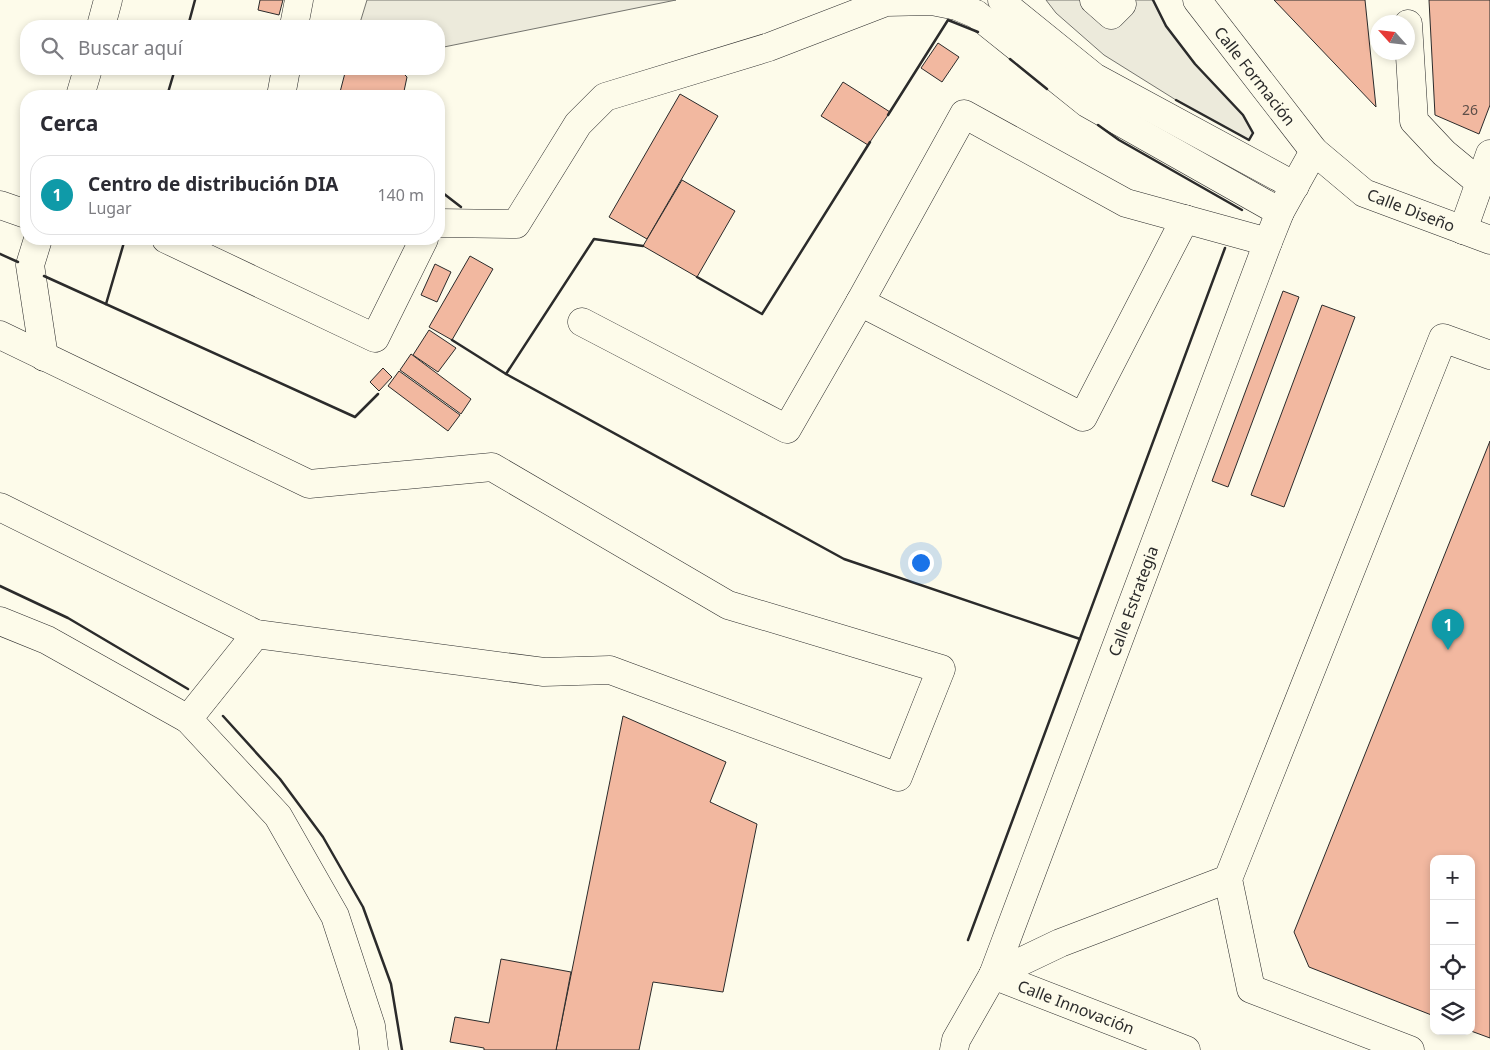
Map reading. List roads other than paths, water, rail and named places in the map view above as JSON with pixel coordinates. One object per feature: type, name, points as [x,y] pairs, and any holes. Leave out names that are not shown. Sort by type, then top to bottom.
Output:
[{"type":"main road","points":[[102,20],[108,0]]},
{"type":"main road","points":[[295,20],[299,0]]},
{"type":"main road","points":[[1002,0],[1010,9],[1094,78],[1295,186]]},
{"type":"main road","points":[[1094,0],[1111,15],[1122,4],[1120,0]]},
{"type":"main road","name":"Calle Formación","points":[[1197,0],[1314,151]]},
{"type":"main road","points":[[1406,0],[1407,15]]},
{"type":"main road","points":[[445,222],[516,224],[578,124],[605,97],[769,47],[886,2],[932,1],[957,6],[976,14],[1087,104],[1280,212]]},
{"type":"main road","points":[[1410,60],[1414,121],[1444,153],[1479,182]]},
{"type":"main road","points":[[82,90],[86,75]]},
{"type":"main road","points":[[282,90],[285,75]]},
{"type":"main road","points":[[582,322],[787,429],[964,114],[1126,203],[1268,242]]},
{"type":"main road","name":"Calle Estrategia","points":[[954,1050],[956,1040],[993,975],[1280,212],[1314,151]]},
{"type":"main road","name":"Calle Diseño","points":[[1314,151],[1364,194],[1490,240]]},
{"type":"main road","points":[[1463,230],[1490,154]]},
{"type":"main road","points":[[0,205],[20,212]]},
{"type":"main road","points":[[860,302],[1083,418],[1185,219]]},
{"type":"main road","points":[[36,245],[30,265],[44,357]]},
{"type":"main road","points":[[179,245],[375,338],[421,245]]},
{"type":"main road","points":[[0,335],[309,484],[492,468],[728,605],[941,669],[898,777],[610,670],[544,672],[256,634],[0,507]]},
{"type":"main road","points":[[1410,1050],[1251,989],[1228,879],[1443,338],[1490,355]]},
{"type":"main road","points":[[0,621],[46,640],[188,719],[278,816],[335,916],[371,1026],[374,1050]]},
{"type":"main road","points":[[188,719],[256,634]]},
{"type":"main road","points":[[993,975],[1060,943],[1228,879]]},
{"type":"main road","name":"Calle Innovación","points":[[993,975],[1186,1050]]},
{"type":"place","name":"Centro de distribución DIA","points":[[1448,650]]}]
